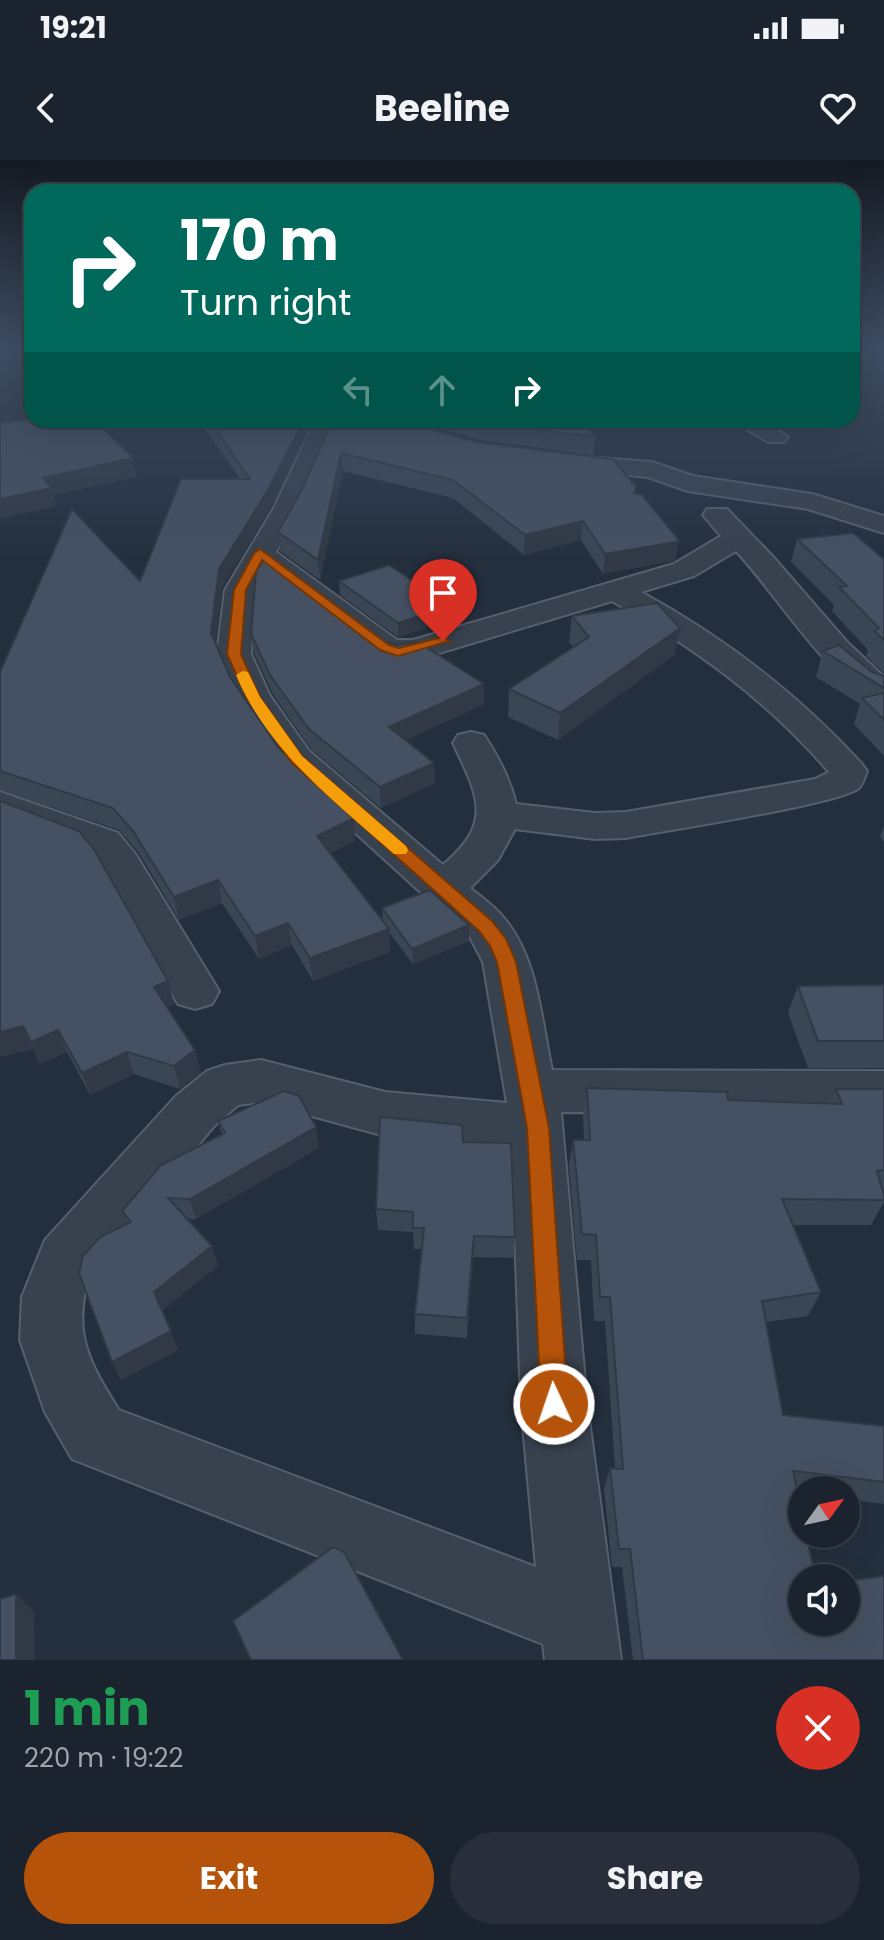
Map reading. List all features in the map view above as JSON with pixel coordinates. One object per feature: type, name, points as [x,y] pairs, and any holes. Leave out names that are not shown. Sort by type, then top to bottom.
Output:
[{"type":"street","points":[[323,428],[287,508],[240,590],[234,654],[253,697],[296,759],[486,926],[499,944],[506,962],[536,1110],[554,1404],[581,1640],[96,1435],[68,1389],[51,1340],[52,1297],[66,1259],[195,1111],[225,1086],[261,1081],[385,1114],[536,1110],[884,1092]]},
{"type":"street","points":[[759,428],[776,437]]},
{"type":"street","points":[[536,459],[652,470],[688,483],[812,502],[884,525]]},
{"type":"street","points":[[688,483],[864,680],[884,694]]},
{"type":"street","points":[[260,553],[385,647],[398,652],[684,570],[737,538]]},
{"type":"street","points":[[498,814],[595,826],[626,825],[824,789],[844,781],[848,771],[827,746],[754,680],[699,638],[615,590]]},
{"type":"street","points":[[443,888],[488,844],[498,814],[494,791],[471,743]]},
{"type":"street","points":[[0,804],[103,842],[121,865],[195,991]]},
{"type":"building","points":[[24,420],[24,428],[103,428],[133,458],[43,478],[52,488],[0,499],[0,423]]},
{"type":"building","points":[[215,428],[300,428],[269,488],[219,569],[211,633],[230,677],[278,747],[354,818],[317,836],[389,929],[310,958],[288,923],[255,936],[218,880],[174,897],[133,831],[113,808],[0,771],[0,672],[72,509],[140,581],[181,479],[250,479]]},
{"type":"building","points":[[329,428],[426,428],[476,442],[613,459],[636,487],[634,494],[641,494],[679,540],[605,554],[583,521],[525,535],[453,480],[341,453],[318,560],[278,532],[301,491]]},
{"type":"building","points":[[520,428],[588,428],[595,437]]},
{"type":"building","points":[[853,533],[884,559],[884,640],[874,631],[879,628],[839,587],[847,586],[797,539]]},
{"type":"building","points":[[265,557],[370,637],[396,645],[418,642],[484,684],[389,727],[434,763],[380,787],[309,729],[270,675],[251,634],[256,572]]},
{"type":"building","points":[[389,565],[450,606],[398,623],[339,581]]},
{"type":"building","points":[[657,603],[680,628],[560,713],[509,689],[589,637],[572,616]]},
{"type":"building","points":[[839,645],[872,672],[884,676],[884,688],[823,651]]},
{"type":"building","points":[[884,693],[884,720],[862,698]]},
{"type":"building","points":[[0,801],[79,831],[95,851],[168,981],[154,987],[195,1050],[174,1066],[127,1052],[82,1073],[58,1030],[31,1042],[23,1026],[0,1032]]},
{"type":"building","points":[[430,890],[469,925],[412,949],[382,908]]},
{"type":"building","points":[[884,985],[884,1041],[818,1041],[798,986]]},
{"type":"building","points":[[587,1088],[727,1092],[728,1100],[842,1104],[836,1089],[884,1089],[884,1170],[877,1171],[884,1200],[782,1199],[821,1292],[762,1301],[783,1415],[884,1426],[884,1482],[860,1479],[860,1476],[793,1471],[794,1476],[788,1476],[788,1548],[809,1548],[813,1564],[788,1564],[788,1636],[860,1636],[860,1579],[884,1576],[884,1660],[643,1660],[630,1549],[619,1549],[610,1468],[623,1469],[610,1297],[600,1297],[596,1235],[582,1234],[573,1140],[590,1140]]},
{"type":"building","points":[[284,1091],[299,1096],[316,1127],[190,1199],[168,1198],[212,1246],[154,1292],[171,1331],[112,1362],[79,1273],[83,1256],[100,1237],[131,1222],[122,1211],[161,1165],[225,1133],[218,1121]]},
{"type":"building","points":[[380,1117],[462,1125],[463,1142],[511,1143],[515,1237],[474,1236],[467,1318],[415,1314],[424,1228],[413,1228],[413,1212],[376,1209]]},
{"type":"building","points":[[333,1547],[344,1552],[403,1660],[251,1660],[233,1621]]},
{"type":"building","points":[[16,1594],[16,1660],[0,1660],[0,1599]]},
{"type":"slow traffic","points":[[243,675],[253,697],[296,759],[400,850]]},
{"type":"route","points":[[443,641],[398,652],[385,647],[260,553],[240,590],[234,654],[253,697],[296,759],[486,926],[499,944],[506,962],[538,1128],[554,1404]]}]
